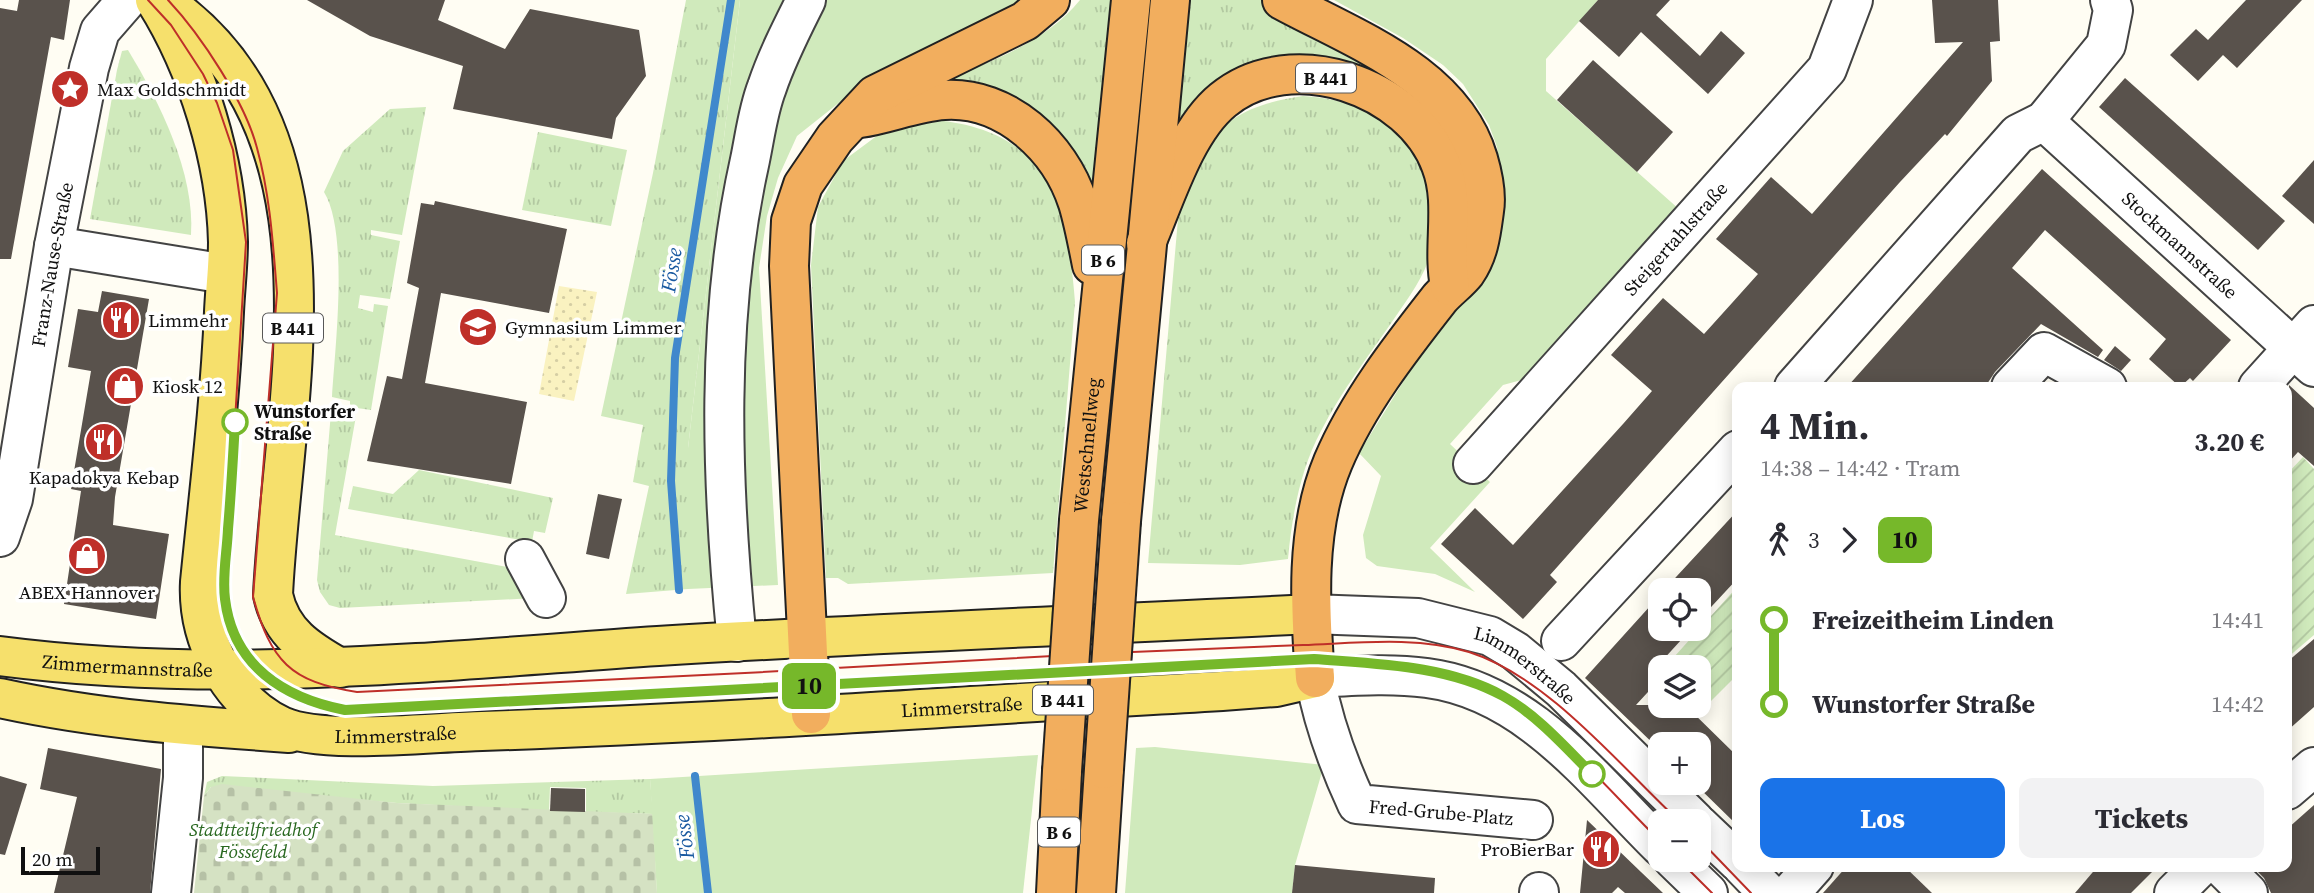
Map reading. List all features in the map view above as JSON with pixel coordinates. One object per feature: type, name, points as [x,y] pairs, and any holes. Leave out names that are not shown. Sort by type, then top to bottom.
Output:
[{"type":"highway","points":[[811,714],[789,266],[791,221],[803,186],[817,160],[875,95],[1025,21],[1050,0]]},
{"type":"highway","name":"Westschnellweg","points":[[1056,893],[1079,520],[1099,296],[1131,0]]},
{"type":"highway","name":"B 6","points":[[1096,893],[1121,521],[1170,0]]},
{"type":"highway","points":[[1282,0],[1391,59],[1431,86],[1454,112],[1473,142],[1485,201],[1479,247],[1465,273],[1450,286],[1389,365],[1332,463],[1321,501],[1313,555],[1311,614],[1315,678]]},
{"type":"highway","name":"B 441","points":[[1146,243],[1201,123],[1223,100],[1245,86],[1273,78],[1305,75],[1339,80],[1374,93],[1399,109],[1421,129],[1441,165],[1448,196],[1446,266],[1450,286]]},
{"type":"highway","points":[[854,118],[888,114],[944,100],[974,103],[1026,126],[1059,161],[1078,202],[1099,296]]},
{"type":"main road","name":"B 441","points":[[155,0],[171,25],[200,98],[215,155],[228,243],[221,372],[199,600],[209,644],[224,672]]},
{"type":"main road","name":"B 441","points":[[161,0],[191,21],[219,52],[244,88],[264,126],[281,178],[292,243],[295,294],[273,595],[275,608],[294,637],[340,668]]},
{"type":"main road","name":"Limmerstraße","points":[[340,668],[737,642],[1311,614]]},
{"type":"main road","name":"Zimmermannstraße","points":[[0,656],[75,666],[224,672],[340,668]]},
{"type":"main road","name":"Limmerstraße","points":[[224,672],[261,713],[281,726],[327,736],[575,727],[1235,690],[1276,687],[1315,678]]},
{"type":"main road","points":[[0,698],[53,709],[183,726],[327,736]]},
{"type":"street","name":"Franz-Nause-Straße","points":[[0,537],[13,499],[54,246],[96,40],[106,23],[127,0]]},
{"type":"street","points":[[737,642],[726,526],[724,465],[731,272],[741,196],[766,89],[806,0]]},
{"type":"street","name":"Steigertahlstraße","points":[[1473,464],[1828,69],[1853,0]]},
{"type":"street","points":[[1798,382],[2018,134],[2044,121],[2106,45],[2113,10],[2110,0]]},
{"type":"street","name":"Stockmannstraße","points":[[2044,121],[2307,347]]},
{"type":"street","points":[[54,246],[226,274]]},
{"type":"street","points":[[2264,382],[2307,347]]},
{"type":"street","points":[[2016,382],[2044,352],[2098,382]]},
{"type":"street","points":[[1561,641],[1732,456]]},
{"type":"street","points":[[525,559],[546,598]]},
{"type":"street","name":"Limmerstraße","points":[[1311,614],[1418,618],[1452,624],[1490,636],[1515,651],[1561,689],[1683,809]]},
{"type":"street","name":"Limmerstraße","points":[[1315,678],[1387,674],[1430,678],[1493,696],[1538,726],[1648,834]]},
{"type":"street","name":"Fred-Grube-Platz","points":[[1315,678],[1321,710],[1339,766],[1357,804],[1534,820]]},
{"type":"street","points":[[171,893],[183,778],[183,726]]},
{"type":"street","points":[[2292,786],[2314,767]]},
{"type":"street","points":[[1711,836],[1732,856]]},
{"type":"street","points":[[1687,872],[1708,893]]},
{"type":"street","points":[[1748,872],[1768,893]]},
{"type":"street","points":[[1790,893],[1809,872]]},
{"type":"street","points":[[2174,893],[2195,872]]},
{"type":"street","points":[[2227,872],[2248,893]]},
{"type":"green space","points":[[686,0],[740,0],[688,448],[688,589],[626,594],[649,486],[633,482],[643,425],[601,416],[653,173]]},
{"type":"green space","points":[[740,0],[1031,0],[874,75],[797,136],[778,178],[767,216],[759,268],[778,585],[688,589],[688,448]]},
{"type":"green space","points":[[1080,0],[1114,0],[1093,190],[944,81],[999,58],[1035,39],[1066,15]]},
{"type":"green space","points":[[1186,0],[1262,0],[1398,81],[1427,104],[1324,63],[1172,131]]},
{"type":"green space","points":[[1334,0],[1598,0],[1546,59],[1546,91],[1680,210],[1529,378],[1503,385],[1450,444],[1490,482],[1430,548],[1475,592],[1435,574],[1377,566],[1366,558],[1363,535],[1381,476],[1359,453],[1408,374],[1472,284],[1501,179],[1497,147],[1489,125],[1463,84],[1443,65],[1403,38]]},
{"type":"green space","points":[[128,50],[173,139],[187,187],[191,235],[90,219],[117,70],[122,51]]},
{"type":"green space","points":[[1303,96],[1335,100],[1364,110],[1390,126],[1412,150],[1424,173],[1431,198],[1433,238],[1429,260],[1406,301],[1329,416],[1314,446],[1298,494],[1288,559],[1240,565],[1148,563],[1178,219],[1186,192],[1205,149],[1217,133],[1232,120],[1251,109]]},
{"type":"green space","points":[[426,107],[402,235],[371,230],[371,235],[400,241],[390,299],[360,295],[358,308],[373,312],[374,304],[388,306],[371,410],[350,407],[350,401],[332,397],[338,262],[332,211],[324,192],[343,151],[390,109]]},
{"type":"green space","points":[[935,120],[973,127],[1003,139],[1027,156],[1044,177],[1057,203],[1066,232],[1075,302],[1053,573],[848,584],[838,578],[826,578],[811,265],[818,207],[843,161],[878,135]]},
{"type":"green space","points":[[538,132],[627,150],[611,226],[522,210]]},
{"type":"green space","points":[[331,412],[356,416],[335,535],[518,569],[535,598],[340,608],[329,605],[320,592],[317,580]]},
{"type":"green space","points":[[2303,457],[2314,469],[2314,635],[2292,654],[2292,469]]},
{"type":"green space","points":[[419,470],[553,498],[545,533],[534,531],[532,542],[348,509],[353,486],[393,494]]},
{"type":"green space","points":[[1732,593],[1732,680],[1711,701],[1711,655],[1676,655],[1688,641],[1711,641],[1711,616]]},
{"type":"green space","points":[[1155,747],[1324,765],[1295,865],[1292,893],[1125,893],[1136,748]]},
{"type":"green space","points":[[1038,755],[1023,893],[657,893],[650,779]]},
{"type":"green space","points":[[222,776],[433,786],[650,779],[653,814],[586,812],[586,788],[550,787],[549,811],[397,803],[211,787],[204,796],[207,782]]},
{"type":"green space","name":"Stadtteilfriedhof Fössefeld","points":[[222,784],[397,803],[653,814],[657,893],[194,893],[204,796],[211,787]]},
{"type":"sand","points":[[559,286],[597,292],[574,401],[539,394]]},
{"type":"building","points":[[19,0],[70,0],[64,40],[51,37],[11,259],[0,259],[0,8],[17,11]]},
{"type":"building","points":[[307,0],[445,0],[438,20],[505,49],[530,9],[639,30],[646,76],[616,118],[612,139],[453,109],[463,66],[370,36]]},
{"type":"building","points":[[1598,0],[1670,0],[1656,15],[1700,56],[1721,31],[1745,53],[1708,94],[1641,32],[1619,57],[1579,21]]},
{"type":"building","points":[[1932,0],[1998,0],[2000,41],[1990,42],[1992,81],[1947,136],[1945,134],[1900,182],[1550,575],[1557,582],[1523,619],[1441,544],[1475,508],[1513,545],[1623,424],[1652,391],[1611,355],[1663,298],[1704,334],[1758,274],[1716,239],[1771,177],[1812,214],[1963,42],[1935,43]]},
{"type":"building","points":[[2246,0],[2302,0],[2237,68],[2223,55],[2198,81],[2170,55],[2196,29],[2208,40]]},
{"type":"building","points":[[1593,60],[1673,132],[1637,172],[1557,100]]},
{"type":"building","points":[[2125,78],[2285,221],[2258,250],[2099,107]]},
{"type":"building","points":[[2314,160],[2314,224],[2282,196]]},
{"type":"building","points":[[2042,169],[2231,340],[2193,381],[2190,378],[2186,382],[2174,382],[2149,359],[2166,339],[2045,230],[2012,268],[2103,350],[2098,357],[2041,324],[1988,382],[1851,382]]},
{"type":"building","points":[[435,201],[567,229],[549,313],[441,293],[425,383],[527,402],[511,484],[367,461],[387,376],[402,379],[419,288],[407,283],[421,203],[434,205]]},
{"type":"building","points":[[102,291],[149,299],[115,497],[113,525],[169,534],[156,619],[64,604],[81,491],[71,489],[91,371],[68,367],[78,309],[98,312]]},
{"type":"building","points":[[2115,346],[2131,360],[2121,371],[2104,360]]},
{"type":"building","points":[[2292,388],[2314,408],[2314,466],[2298,452],[2292,459]]},
{"type":"building","points":[[598,494],[622,499],[609,559],[586,554]]},
{"type":"building","points":[[1732,516],[1732,584],[1711,607],[1711,578],[1675,578]]},
{"type":"building","points":[[1648,608],[1648,641],[1680,641],[1667,655],[1648,655],[1648,692],[1636,705],[1648,705],[1648,718],[1698,718],[1732,751],[1732,820],[1706,795],[1711,795],[1711,732],[1648,732],[1648,739],[1585,678]]},
{"type":"building","points":[[2314,639],[2314,707],[2292,727],[2292,658]]},
{"type":"building","points":[[48,748],[161,769],[150,893],[54,893],[77,797],[40,789]]},
{"type":"building","points":[[0,776],[27,784],[5,855],[0,854]]},
{"type":"building","points":[[551,788],[585,789],[585,812],[550,811]]},
{"type":"building","points":[[2314,805],[2314,893],[2271,893],[2258,872],[2292,872],[2292,825]]},
{"type":"building","points":[[1587,820],[1663,893],[1625,893],[1618,887],[1612,893],[1580,893]]},
{"type":"building","points":[[1295,865],[1435,878],[1434,893],[1292,893]]},
{"type":"building","points":[[1842,872],[1910,872],[1932,893],[1823,893]]},
{"type":"building","points":[[2093,872],[2152,872],[2131,893],[2075,893]]},
{"type":"waterway","name":"Fösse","points":[[679,590],[671,481],[675,358],[731,0]]},
{"type":"waterway","name":"Fösse","points":[[695,776],[708,893]]},
{"type":"tram line","points":[[148,0],[171,25],[203,74],[217,103],[233,150],[246,242],[224,599],[231,623],[251,661],[265,675],[300,697],[345,710],[1240,662],[1360,662],[1439,672],[1474,682],[1505,697],[1566,745],[1648,829]]},
{"type":"tram line","points":[[168,0],[207,50],[243,110],[257,148],[265,184],[277,293],[253,597],[267,637],[276,653],[299,674],[334,688],[357,692],[1108,653],[1408,642],[1469,652],[1498,664],[1527,681],[1581,725],[1667,809]]},
{"type":"tram line","name":"10","points":[[235,422],[224,574],[230,621],[242,647],[260,672],[287,692],[314,704],[345,710],[1314,659],[1425,671],[1465,681],[1502,695],[1523,709],[1592,774]]},
{"type":"tram line","points":[[1711,851],[1751,893]]},
{"type":"tram line","points":[[1691,872],[1712,893]]},
{"type":"place","name":"Max Goldschmidt","points":[[70,89]]},
{"type":"place","name":"Limmehr","points":[[121,320]]},
{"type":"place","name":"Gymnasium Limmer","points":[[478,327]]},
{"type":"place","name":"Kiosk 12","points":[[125,386]]},
{"type":"place","name":"Wunstorfer Straße","points":[[235,422]]},
{"type":"place","name":"Kapadokya Kebap","points":[[104,442]]},
{"type":"place","name":"ABEX Hannover","points":[[87,556]]},
{"type":"place","name":"ProBierBar","points":[[1601,849]]}]
